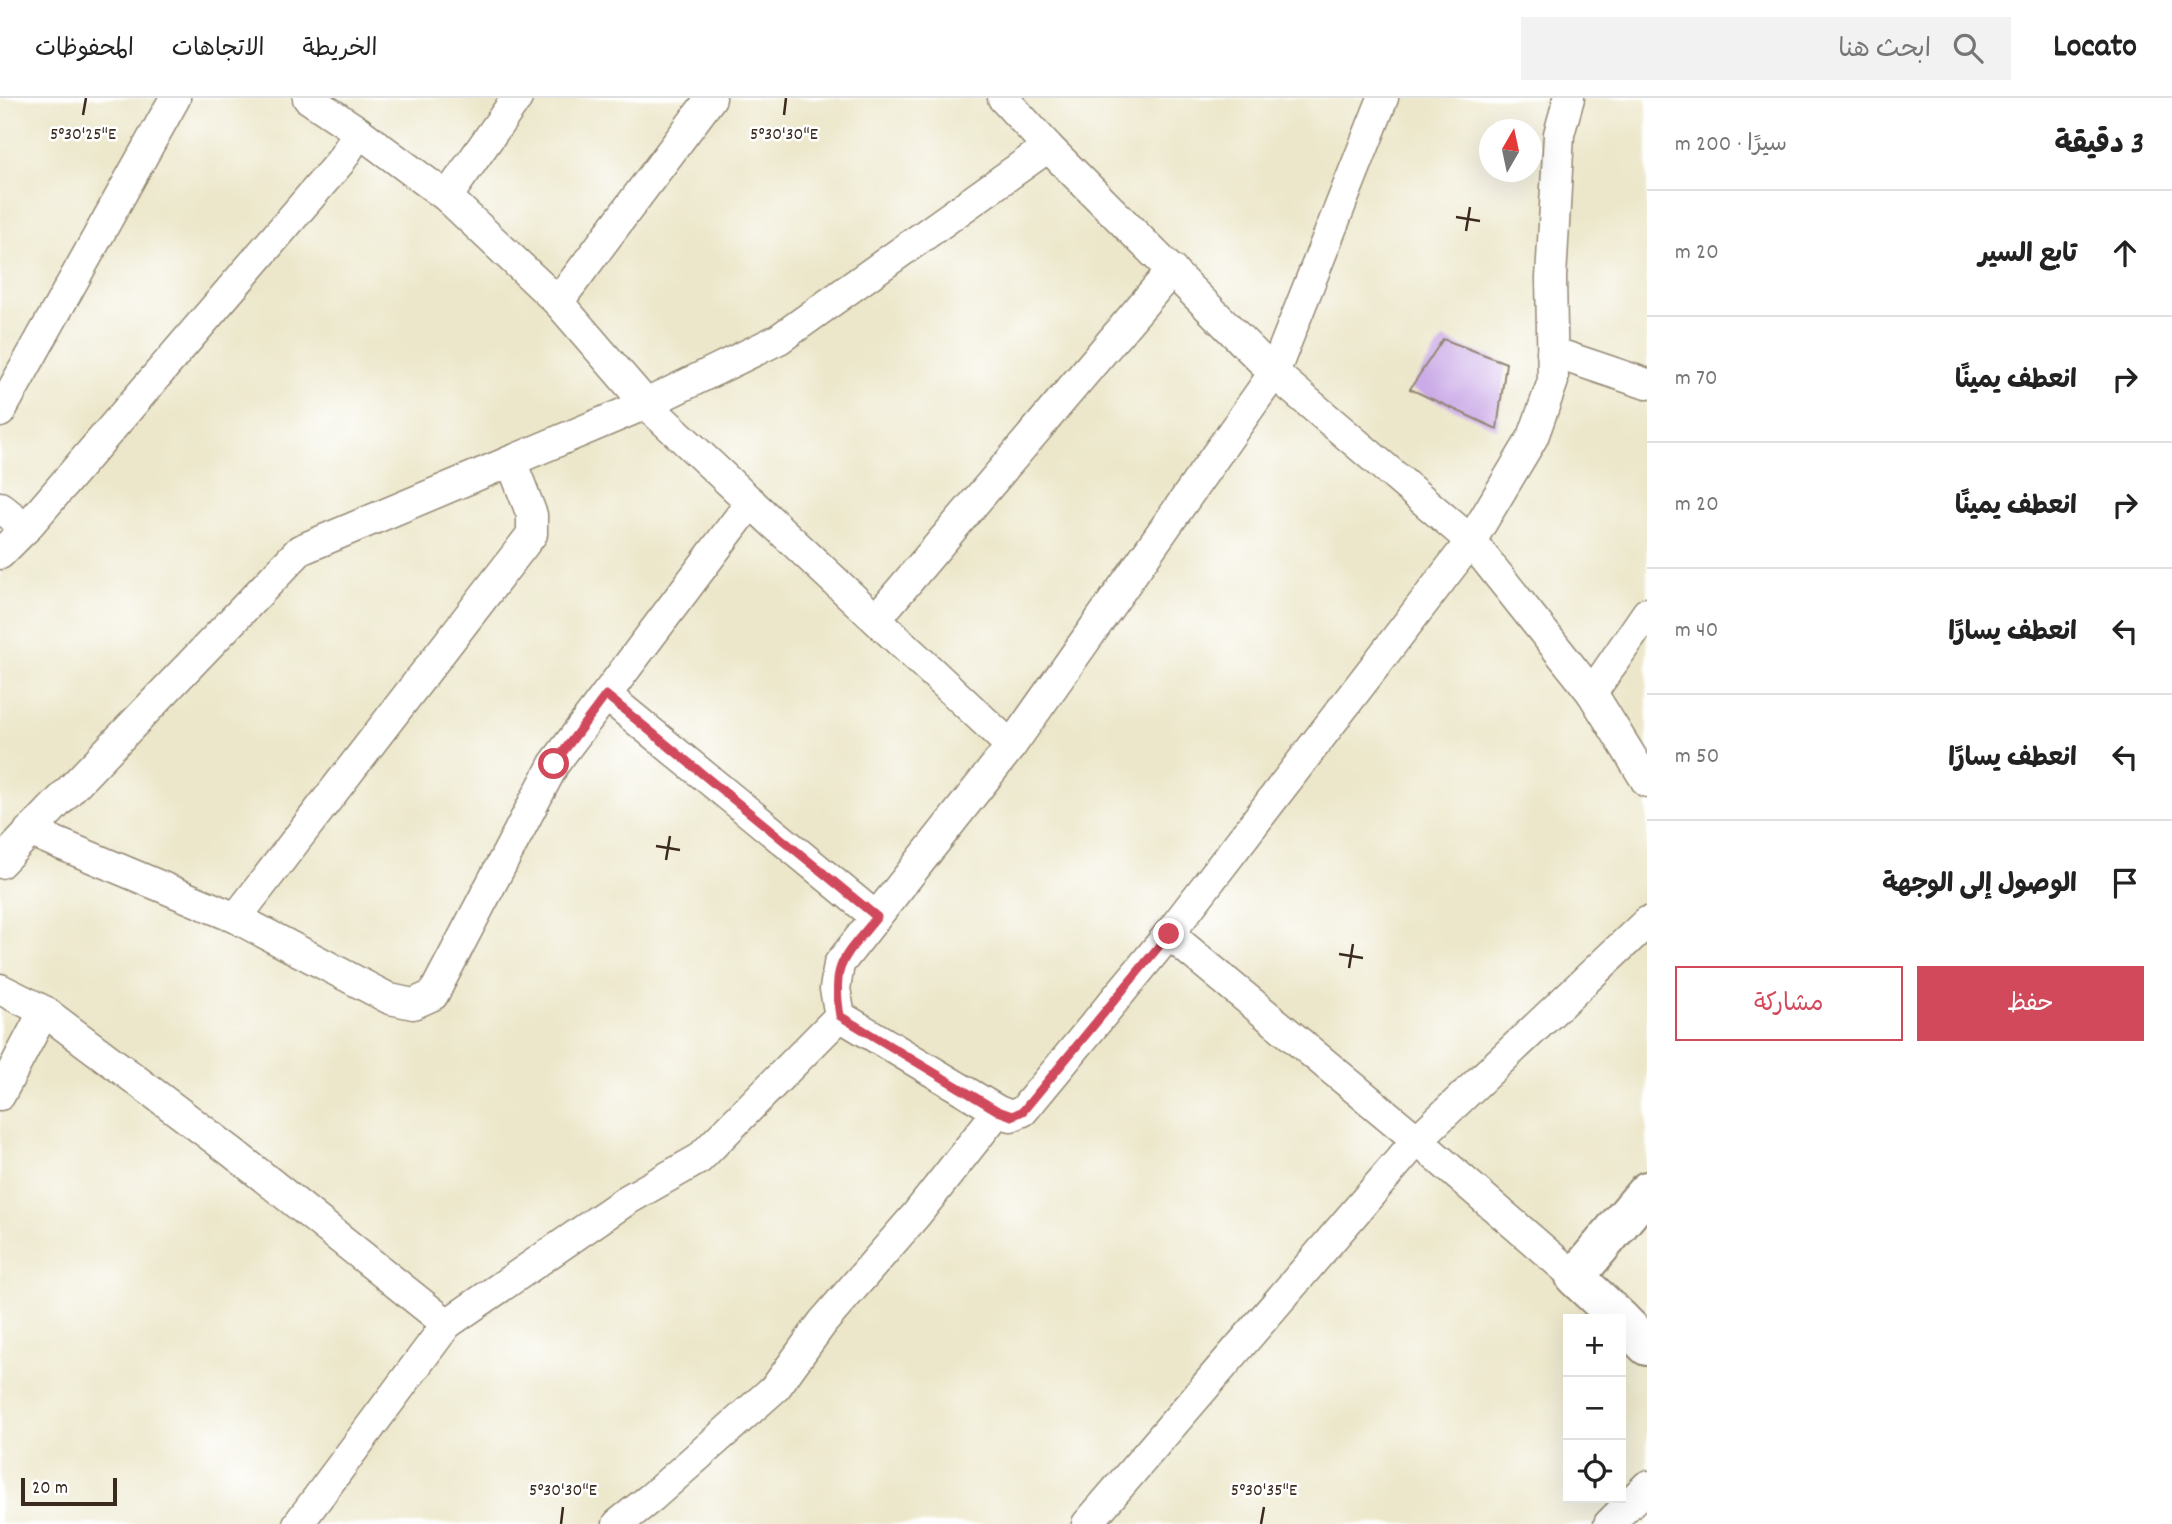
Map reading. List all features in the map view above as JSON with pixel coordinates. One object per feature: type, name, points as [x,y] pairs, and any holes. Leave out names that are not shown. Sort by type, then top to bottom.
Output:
[{"type":"street","points":[[0,412],[174,98]]},
{"type":"street","points":[[307,98],[359,132],[447,198],[558,302],[646,404],[1011,746]]},
{"type":"street","points":[[447,198],[517,98]]},
{"type":"street","points":[[558,302],[710,98]]},
{"type":"street","points":[[1003,98],[1048,148],[1275,373],[1471,541],[1592,693],[1647,782]]},
{"type":"street","points":[[1383,98],[1275,373],[1011,746],[839,964],[835,989],[840,1016],[998,1111],[1012,1116],[1023,1111],[1169,934],[1471,541],[1533,436],[1553,381],[1551,278],[1559,134],[1569,98]]},
{"type":"street","points":[[0,554],[340,162],[359,132]]},
{"type":"street","points":[[0,863],[300,550],[646,404],[779,339],[1048,148]]},
{"type":"street","points":[[876,619],[1172,270]]},
{"type":"street","points":[[1552,352],[1647,384]]},
{"type":"street","points":[[236,918],[532,534],[533,515],[511,461]]},
{"type":"street","points":[[29,831],[236,918],[390,999],[413,1004],[433,995],[554,764],[751,502]]},
{"type":"street","points":[[0,507],[26,527]]},
{"type":"street","points":[[1592,693],[1647,613]]},
{"type":"street","points":[[606,695],[877,917]]},
{"type":"street","points":[[1087,1524],[1417,1140],[1647,922]]},
{"type":"street","points":[[1169,934],[1417,1140],[1614,1314]]},
{"type":"street","points":[[0,989],[44,1011],[232,1152],[447,1324]]},
{"type":"street","points":[[0,1096],[44,1011]]},
{"type":"street","points":[[298,1524],[447,1324],[627,1200],[699,1159],[840,1016]]},
{"type":"street","points":[[618,1524],[776,1387],[823,1322],[915,1215],[998,1111]]},
{"type":"street","points":[[1575,1277],[1647,1191]]},
{"type":"street","points":[[1626,1326],[1647,1346]]},
{"type":"street","points":[[1609,1524],[1647,1486]]},
{"type":"building","points":[[1443,339],[1506,363],[1497,429],[1410,389]]},
{"type":"route","points":[[554,764],[606,695],[877,917],[839,964],[835,989],[840,1016],[998,1111],[1012,1116],[1023,1111],[1169,934]]}]
